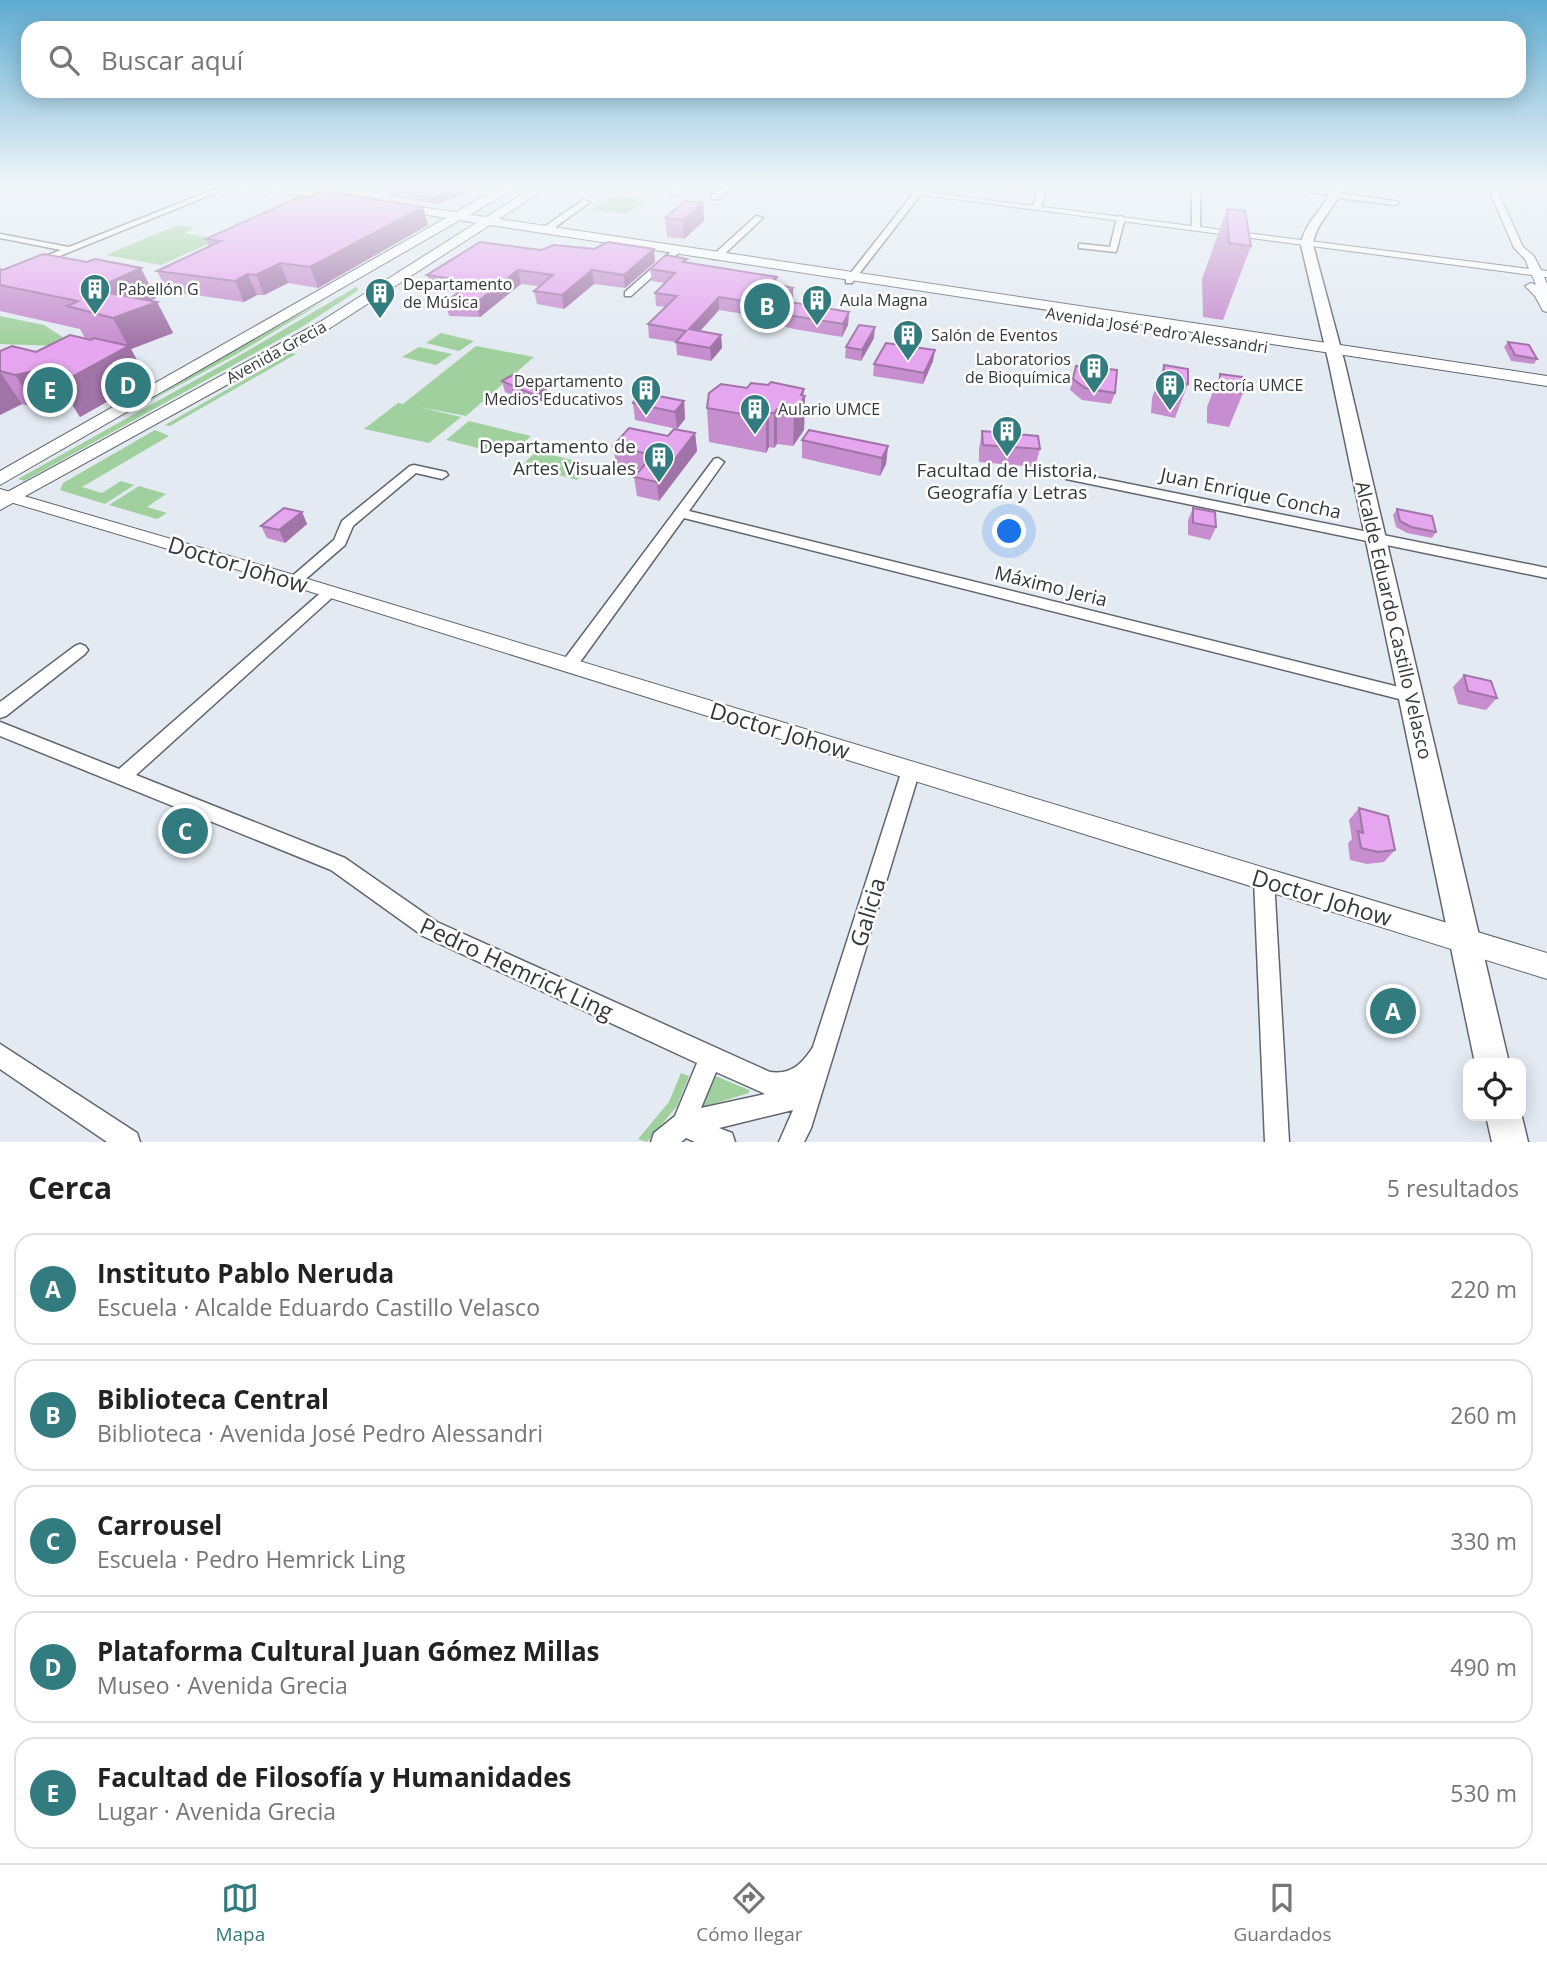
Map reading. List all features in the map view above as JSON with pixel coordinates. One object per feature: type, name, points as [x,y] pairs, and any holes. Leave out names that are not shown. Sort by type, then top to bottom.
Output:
[{"type":"main road","name":"Avenida Grecia","points":[[0,479],[419,238]]},
{"type":"main road","name":"Avenida Grecia","points":[[4,499],[325,325],[461,238]]},
{"type":"main road","name":"Avenida José Pedro Alessandri","points":[[583,238],[596,239]]},
{"type":"main road","name":"Avenida José Pedro Alessandri","points":[[593,238],[1334,353],[1547,389]]},
{"type":"main road","name":"Alcalde Eduardo Castillo Velasco","points":[[1307,241],[1491,1058]]},
{"type":"main road","name":"Avenida José Pedro Alessandri","points":[[1334,353],[1547,380]]},
{"type":"main road","points":[[1505,1121],[1510,1142]]},
{"type":"street","points":[[12,238],[70,249]]},
{"type":"street","points":[[21,269],[96,238]]},
{"type":"street","points":[[716,257],[737,238]]},
{"type":"street","points":[[851,278],[882,238]]},
{"type":"street","points":[[1082,246],[1113,250],[1116,238]]},
{"type":"street","points":[[1230,238],[1231,248]]},
{"type":"street","points":[[1284,238],[1542,273]]},
{"type":"street","points":[[1515,238],[1519,248],[1542,273],[1543,289],[1540,294]]},
{"type":"street","points":[[1519,248],[1516,253],[1531,287],[1540,294],[1547,309]]},
{"type":"street","points":[[628,294],[677,251]]},
{"type":"street","points":[[569,665],[718,462]]},
{"type":"street","points":[[295,581],[340,542],[347,523],[414,468],[442,475]]},
{"type":"street","name":"Juan Enrique Concha","points":[[1070,476],[1547,573]]},
{"type":"street","name":"Doctor Johow","points":[[4,499],[295,581],[1547,967]]},
{"type":"street","name":"Máximo Jeria","points":[[681,513],[1411,696]]},
{"type":"street","points":[[122,777],[330,592]]},
{"type":"street","points":[[0,711],[80,650]]},
{"type":"street","name":"Pedro Hemrick Ling","points":[[0,729],[338,864],[369,882],[413,919],[430,929],[769,1084]]},
{"type":"street","name":"Galicia","points":[[791,1142],[799,1128],[911,771]]},
{"type":"street","points":[[1264,879],[1277,1142]]},
{"type":"street","name":"Galicia","points":[[769,1084],[784,1085],[801,1079],[814,1069],[823,1053]]},
{"type":"street","name":"Galicia","points":[[683,1124],[786,1101],[803,1087],[823,1053]]},
{"type":"street","points":[[0,1055],[128,1142]]},
{"type":"street","name":"Galicia","points":[[663,1142],[683,1124],[710,1058]]},
{"type":"street","points":[[683,1124],[723,1142]]},
{"type":"green space","points":[[146,238],[219,239],[161,265],[106,255]]},
{"type":"green space","points":[[356,287],[359,290],[300,328],[24,481],[18,479],[242,354]]},
{"type":"green space","points":[[325,301],[237,354],[148,402],[237,347]]},
{"type":"green space","points":[[0,316],[44,325],[69,341],[58,346],[0,344]]},
{"type":"green space","points":[[441,333],[474,341],[459,351],[426,343]]},
{"type":"green space","points":[[476,346],[534,357],[466,416],[419,407],[461,417],[429,443],[364,429],[398,403],[403,404]]},
{"type":"green space","points":[[419,347],[452,354],[436,365],[402,357]]},
{"type":"green space","points":[[291,353],[296,354],[170,426],[165,425]]},
{"type":"green space","points":[[469,421],[531,436],[510,456],[446,440]]},
{"type":"green space","points":[[155,430],[169,436],[82,487],[102,493],[121,481],[134,485],[105,504],[60,490],[63,483]]},
{"type":"green space","points":[[537,451],[591,465],[577,480],[522,465]]},
{"type":"green space","points":[[139,486],[166,494],[147,507],[167,513],[157,519],[109,505]]},
{"type":"green space","points":[[681,1073],[689,1076],[677,1106],[647,1142],[638,1139],[669,1102]]},
{"type":"green space","points":[[713,1075],[749,1090],[749,1093],[703,1107],[702,1103]]},
{"type":"building","points":[[364,238],[310,267],[280,263],[256,275],[248,274],[235,281],[157,271],[221,241],[206,239]]},
{"type":"building","points":[[1229,238],[1250,238],[1251,246],[1229,243]]},
{"type":"building","points":[[480,242],[541,250],[554,245],[594,249],[608,242],[654,249],[624,275],[592,270],[562,295],[534,291],[553,275],[518,270],[476,303],[445,302],[473,282],[427,275]]},
{"type":"building","points":[[43,254],[87,262],[95,259],[141,268],[92,290],[157,302],[113,318],[67,306],[78,301],[0,285],[0,269]]},
{"type":"building","points":[[666,255],[687,259],[683,262],[777,277],[771,283],[793,288],[778,300],[849,312],[843,324],[794,316],[743,304],[744,301],[719,297],[689,329],[721,335],[710,348],[676,342],[686,331],[648,324],[677,296],[655,293],[675,273],[650,269]]},
{"type":"building","points":[[859,325],[875,327],[862,350],[846,347]]},
{"type":"building","points":[[70,335],[129,346],[59,384],[54,367],[15,375],[0,371],[0,351],[12,346],[36,352]]},
{"type":"building","points":[[1508,342],[1529,345],[1537,359],[1515,355]]},
{"type":"building","points":[[886,343],[935,350],[924,373],[874,364]]},
{"type":"building","points":[[1164,365],[1188,369],[1188,384],[1163,380]]},
{"type":"building","points":[[1076,366],[1117,370],[1115,393],[1085,388],[1073,379]]},
{"type":"building","points":[[516,373],[546,386],[532,394],[502,381]]},
{"type":"building","points":[[1220,374],[1242,377],[1243,393],[1220,389]]},
{"type":"building","points":[[771,382],[804,389],[801,395],[805,396],[794,412],[777,409],[766,418],[707,408],[709,393],[721,384],[747,388],[751,383],[768,385]]},
{"type":"building","points":[[638,392],[684,401],[675,412],[633,403]]},
{"type":"building","points":[[629,428],[668,436],[674,429],[695,433],[657,482],[634,477],[653,455],[613,446]]},
{"type":"building","points":[[809,430],[888,446],[882,458],[802,440]]},
{"type":"building","points":[[982,431],[1038,436],[1040,449],[983,445]]},
{"type":"building","points":[[284,508],[302,512],[279,530],[261,526]]},
{"type":"building","points":[[1193,508],[1215,512],[1216,527],[1193,523]]},
{"type":"building","points":[[1397,509],[1432,516],[1436,532],[1411,527],[1400,521]]},
{"type":"building","points":[[1464,675],[1491,681],[1497,698],[1468,691]]},
{"type":"building","points":[[1359,808],[1388,816],[1395,850],[1378,852],[1361,848],[1358,831],[1363,833]]},
{"type":"place","name":"Biblioteca Central","points":[[767,306]]},
{"type":"place","name":"Pabellón G","points":[[95,316]]},
{"type":"place","name":"Departamento de Música","points":[[380,320]]},
{"type":"place","name":"Aula Magna","points":[[817,327]]},
{"type":"place","name":"Salón de Eventos","points":[[908,362]]},
{"type":"place","name":"Plataforma Cultural Juan Gómez Millas","points":[[128,385]]},
{"type":"place","name":"Facultad de Filosofía y Humanidades","points":[[50,390]]},
{"type":"place","name":"Laboratorios de Bioquímica","points":[[1094,395]]},
{"type":"place","name":"Rectoría UMCE","points":[[1170,412]]},
{"type":"place","name":"Departamento Medios Educativos","points":[[646,417]]},
{"type":"place","name":"Aulario UMCE","points":[[755,436]]},
{"type":"place","name":"Facultad de Historia, Geografía y Letras","points":[[1007,458]]},
{"type":"place","name":"Departamento de Artes Visuales","points":[[659,484]]},
{"type":"place","name":"Carrousel","points":[[185,831]]},
{"type":"place","name":"Instituto Pablo Neruda","points":[[1393,1011]]}]
